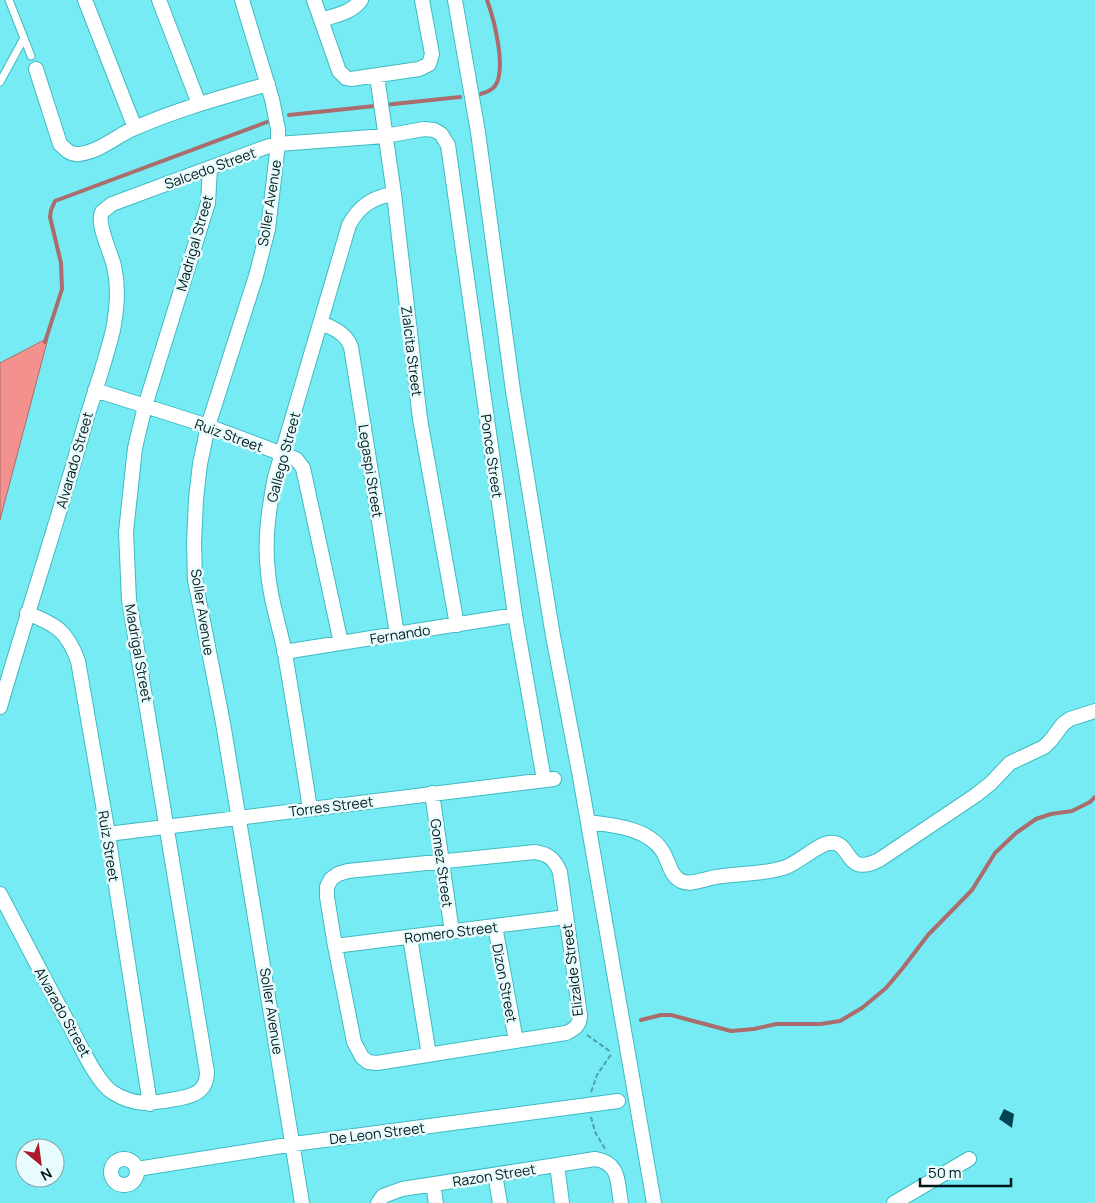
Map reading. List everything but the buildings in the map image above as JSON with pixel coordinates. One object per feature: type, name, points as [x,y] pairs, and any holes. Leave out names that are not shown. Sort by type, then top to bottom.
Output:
[{"type":"street","points":[[84,0],[135,128]]},
{"type":"street","points":[[160,0],[199,104]]},
{"type":"street","name":"Soller Avenue","points":[[242,0],[276,113],[278,144],[268,229],[256,276],[208,426],[200,464],[194,544],[195,580],[224,723],[294,1144],[302,1203]]},
{"type":"street","points":[[314,0],[335,62],[342,75],[351,79],[419,69],[429,64],[432,54],[422,0]]},
{"type":"street","points":[[321,20],[349,11],[361,0]]},
{"type":"street","points":[[455,0],[478,132],[513,392],[553,636],[588,822],[654,1203]]},
{"type":"street","points":[[34,62],[60,144],[67,152],[78,154],[90,151],[135,128],[199,104],[268,84]]},
{"type":"street","name":"Zialcita Street","points":[[377,76],[394,194],[420,418],[457,624]]},
{"type":"street","name":"Salcedo Street","points":[[102,212],[112,204],[253,151],[278,144],[385,136],[424,129],[434,130],[441,134]]},
{"type":"street","name":"Ponce Street","points":[[441,134],[448,145],[515,615],[549,779]]},
{"type":"street","name":"Madrigal Street","points":[[150,1104],[198,1093],[205,1085],[207,1078],[168,827],[129,600],[126,532],[135,448],[145,406],[208,203],[210,168]]},
{"type":"street","name":"Gallego Street","points":[[310,809],[284,652],[270,589],[267,548],[272,494],[275,477],[322,323],[347,232],[357,212],[369,202],[385,195],[394,194]]},
{"type":"street","name":"Alvarado Street","points":[[0,707],[95,390],[107,356],[118,308],[118,285],[100,220],[102,212]]},
{"type":"street","name":"Legaspi Street","points":[[322,323],[345,336],[351,347],[397,634]]},
{"type":"street","name":"Ruiz Street","points":[[95,390],[208,426],[296,459],[303,468],[341,643]]},
{"type":"street","name":"Ruiz Street","points":[[28,613],[46,621],[66,636],[76,654],[82,677],[150,1104]]},
{"type":"street","name":"Fernando","points":[[284,652],[515,615]]},
{"type":"street","points":[[588,822],[621,827],[650,838],[664,853],[675,876],[682,882],[689,883],[724,874],[785,868],[800,861],[827,843],[833,843],[842,847],[856,865],[863,866],[879,860],[976,795],[991,783],[1010,763],[1044,747],[1063,724],[1095,711]]},
{"type":"street","name":"Torres Street","points":[[108,834],[549,779]]},
{"type":"street","name":"Gomez Street","points":[[432,794],[452,932]]},
{"type":"street","name":"Elizalde Street","points":[[535,852],[544,853],[551,857],[560,872],[566,917],[580,1015],[580,1020],[573,1030],[566,1033],[377,1063],[368,1062],[362,1058],[354,1042],[327,897],[327,887],[331,879],[338,874],[348,871],[441,861],[535,852]]},
{"type":"street","name":"Alvarado Street","points":[[0,894],[99,1077],[110,1091],[140,1104],[150,1104]]},
{"type":"street","name":"Romero Street","points":[[335,946],[566,917]]},
{"type":"street","name":"Dizon Street","points":[[495,926],[516,1041]]},
{"type":"street","points":[[410,937],[429,1055]]},
{"type":"street","name":"De Leon Street","points":[[137,1169],[294,1144],[618,1102]]},
{"type":"street","name":"Razon Street","points":[[378,1201],[393,1192],[433,1184],[595,1159],[604,1160],[611,1165],[617,1177],[621,1203]]},
{"type":"street","points":[[894,1203],[969,1159]]},
{"type":"street","points":[[557,1165],[562,1203]]},
{"type":"street","points":[[495,1175],[500,1203]]},
{"type":"street","points":[[433,1184],[436,1203]]},
{"type":"lane","points":[[8,0],[34,62]]},
{"type":"lane","points":[[0,82],[24,38]]},
{"type":"path","points":[[577,1026],[597,1044],[612,1053]]},
{"type":"shaded area","points":[[48,338],[0,520],[0,363]]},
{"type":"waterway","points":[[481,94],[495,86],[500,68],[496,31],[487,0]]},
{"type":"waterway","points":[[289,115],[460,97]]},
{"type":"waterway","points":[[45,342],[62,289],[61,263],[50,217],[55,201],[267,122]]},
{"type":"waterway","points":[[641,1020],[661,1015],[671,1015],[731,1031],[754,1029],[776,1024],[821,1024],[840,1021],[862,1008],[886,988],[928,935],[972,890],[995,853],[1016,833],[1036,819],[1051,814],[1072,811],[1090,802],[1095,797]]}]
